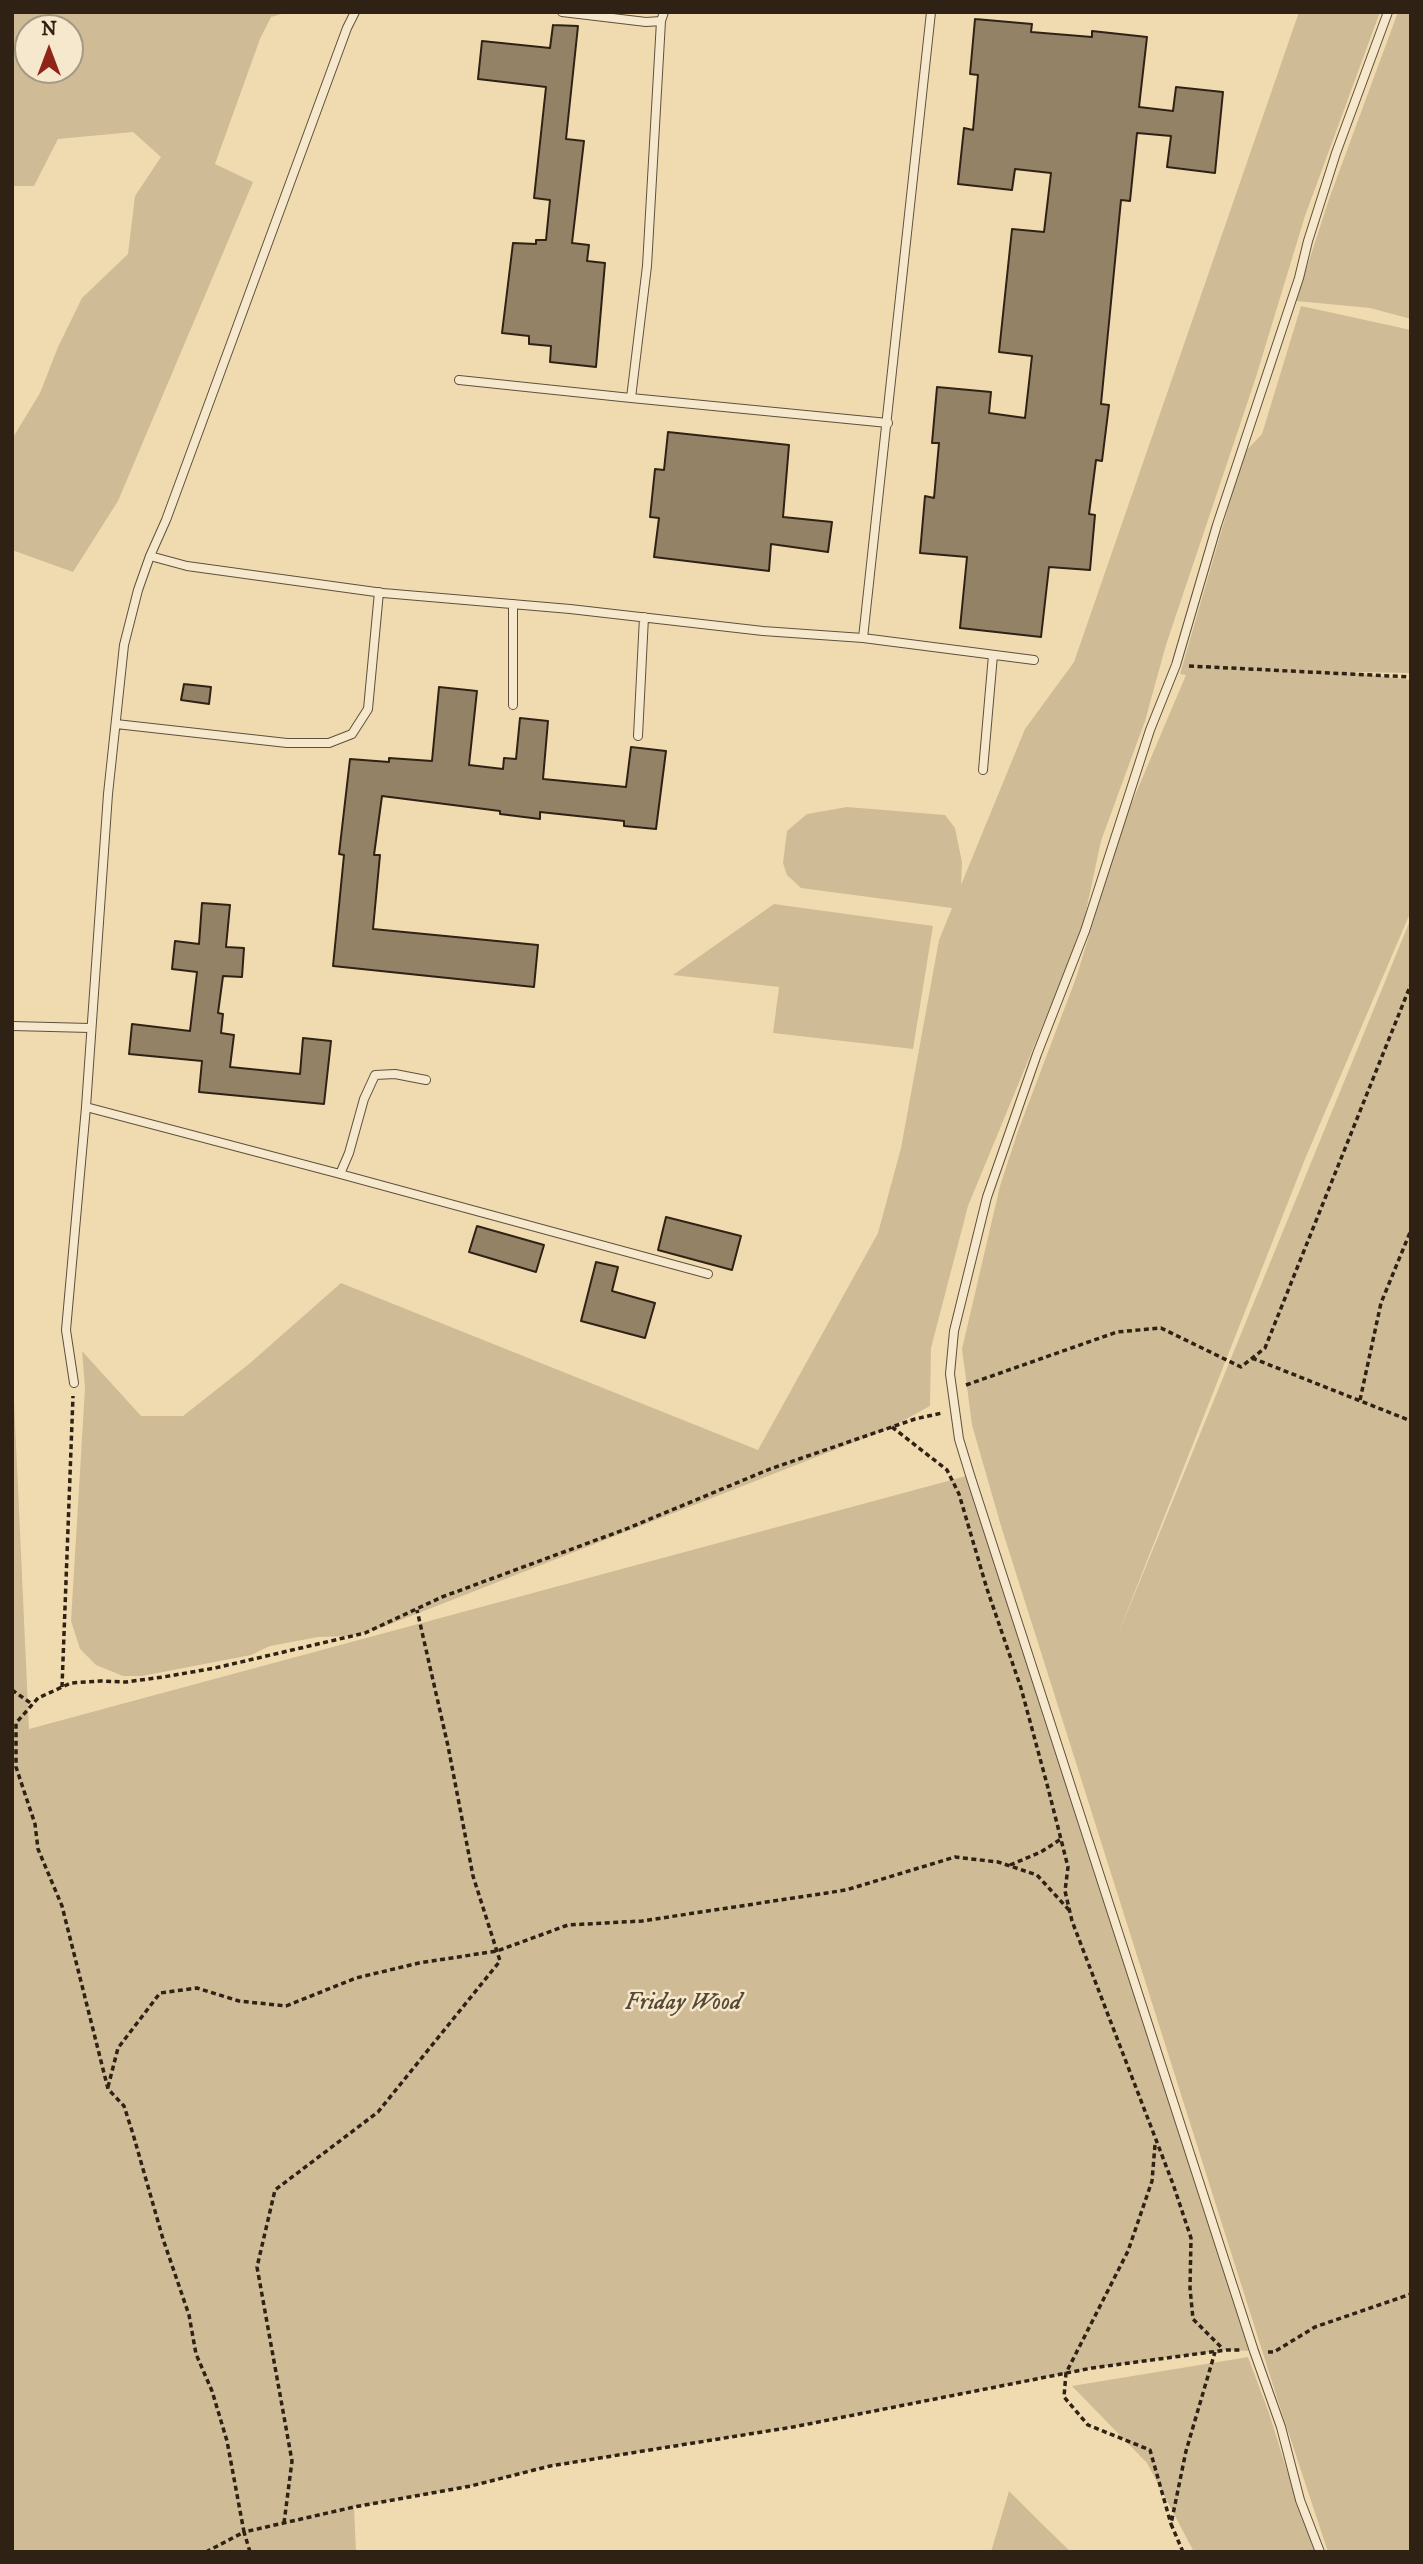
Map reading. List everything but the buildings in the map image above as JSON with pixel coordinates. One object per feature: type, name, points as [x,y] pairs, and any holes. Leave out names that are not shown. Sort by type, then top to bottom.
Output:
[{"type":"lane","points":[[74,1383],[66,1331],[124,645],[150,556],[166,520],[355,12]]},
{"type":"lane","points":[[562,12],[624,20],[661,21]]},
{"type":"lane","points":[[631,398],[647,266],[661,21],[664,12]]},
{"type":"lane","points":[[863,638],[931,12]]},
{"type":"lane","points":[[1320,2552],[1300,2500],[1281,2427],[978,1500],[959,1439],[950,1374],[954,1331],[987,1197],[1084,931],[1150,730],[1177,665],[1217,525],[1299,278],[1336,153],[1388,12]]},
{"type":"lane","points":[[459,380],[888,423]]},
{"type":"lane","points":[[150,556],[187,566],[379,592],[763,631],[863,638],[1034,660]]},
{"type":"lane","points":[[116,723],[287,743],[329,743],[352,734],[368,709],[379,592]]},
{"type":"lane","points":[[513,604],[513,705]]},
{"type":"lane","points":[[638,736],[644,617]]},
{"type":"lane","points":[[983,770],[993,655]]},
{"type":"lane","points":[[12,1026],[90,1028]]},
{"type":"lane","points":[[340,1174],[349,1153],[364,1099],[375,1075],[394,1074],[426,1080]]},
{"type":"lane","points":[[86,1107],[708,1274]]},
{"type":"path","points":[[1177,665],[1411,677]]},
{"type":"path","points":[[963,1386],[1117,1332],[1161,1328],[1241,1367],[1265,1348],[1411,984]]},
{"type":"path","points":[[1360,1400],[1381,1303],[1411,1230]]},
{"type":"path","points":[[1252,1358],[1411,1421]]},
{"type":"path","points":[[62,1687],[74,1383]]},
{"type":"path","points":[[250,2552],[216,2401],[196,2354],[189,2315],[163,2239],[124,2106],[108,2089],[62,1906],[38,1849],[35,1824],[16,1767],[16,1723],[38,1698],[71,1683],[126,1682],[215,1668],[365,1633],[442,1597],[626,1529],[770,1469],[924,1416],[954,1411]]},
{"type":"path","points":[[892,1427],[947,1470],[962,1506],[1021,1688],[1061,1839],[1068,1867],[1065,1891],[1069,1910],[1191,2238],[1190,2288],[1193,2319],[1224,2350]]},
{"type":"path","points":[[962,1506],[978,1500]]},
{"type":"path","points":[[284,2523],[292,2461],[257,2267],[275,2190],[378,2112],[500,1961],[473,1876],[448,1746],[417,1610]]},
{"type":"path","points":[[12,1690],[33,1704]]},
{"type":"path","points":[[1008,1866],[1041,1852],[1061,1839]]},
{"type":"path","points":[[108,2089],[118,2048],[160,1993],[197,1988],[239,2001],[286,2006],[356,1978],[419,1963],[496,1951],[568,1925],[642,1921],[846,1891],[955,1857],[1008,1866],[1037,1875],[1069,1910]]},
{"type":"path","points":[[1156,2143],[1152,2181],[1128,2251],[1066,2373],[1063,2397],[1088,2426],[1150,2450],[1171,2524],[1183,2552]]},
{"type":"path","points":[[206,2552],[244,2532],[471,2486],[550,2466],[793,2427],[1066,2373],[1224,2350],[1274,2352],[1315,2327],[1411,2294]]},
{"type":"path","points":[[1171,2524],[1186,2451],[1215,2351]]},
{"type":"green space","points":[[12,12],[288,12],[271,17],[260,39],[215,164],[253,182],[118,501],[73,572],[12,550],[12,439],[40,393],[58,347],[82,298],[128,254],[135,196],[161,157],[133,132],[58,139],[34,186],[12,186]]},
{"type":"green space","points":[[1299,12],[1380,12],[1305,216],[1255,380],[1166,645],[1145,721],[1101,841],[1082,930],[968,1206],[931,1348],[930,1406],[888,1429],[383,1627],[352,1636],[318,1637],[270,1646],[251,1655],[142,1676],[123,1676],[96,1665],[80,1649],[71,1621],[85,1388],[82,1351],[141,1416],[183,1416],[249,1364],[341,1283],[758,1450],[878,1233],[901,1148],[939,940],[952,908],[801,888],[787,875],[783,863],[787,831],[807,814],[847,807],[945,815],[955,828],[962,862],[961,885],[1025,729],[1074,662]]},
{"type":"green space","points":[[1398,12],[1411,12],[1411,319],[1370,308],[1296,301],[1329,199]]},
{"type":"green space","points":[[1301,306],[1411,330],[1411,673],[1347,672],[1411,680],[1411,911],[1305,1159],[1117,1637],[1411,918],[1411,2552],[1328,2552],[1001,1526],[972,1425],[962,1349],[1000,1186],[1076,978],[1130,807],[1186,675],[1180,674],[1244,453],[1262,434]]},
{"type":"green space","points":[[774,904],[933,926],[913,1049],[773,1033],[779,987],[673,975]]},
{"type":"green space","name":"Friday Wood","points":[[12,1356],[29,1729],[970,1475],[1254,2351],[1226,2350],[1092,2368],[793,2427],[550,2466],[471,2486],[354,2507],[356,2552],[12,2552]]},
{"type":"green space","points":[[1248,2357],[1316,2552],[1194,2552],[1147,2463],[1072,2386]]},
{"type":"green space","points":[[1009,2491],[1042,2524],[1071,2552],[991,2552]]}]
